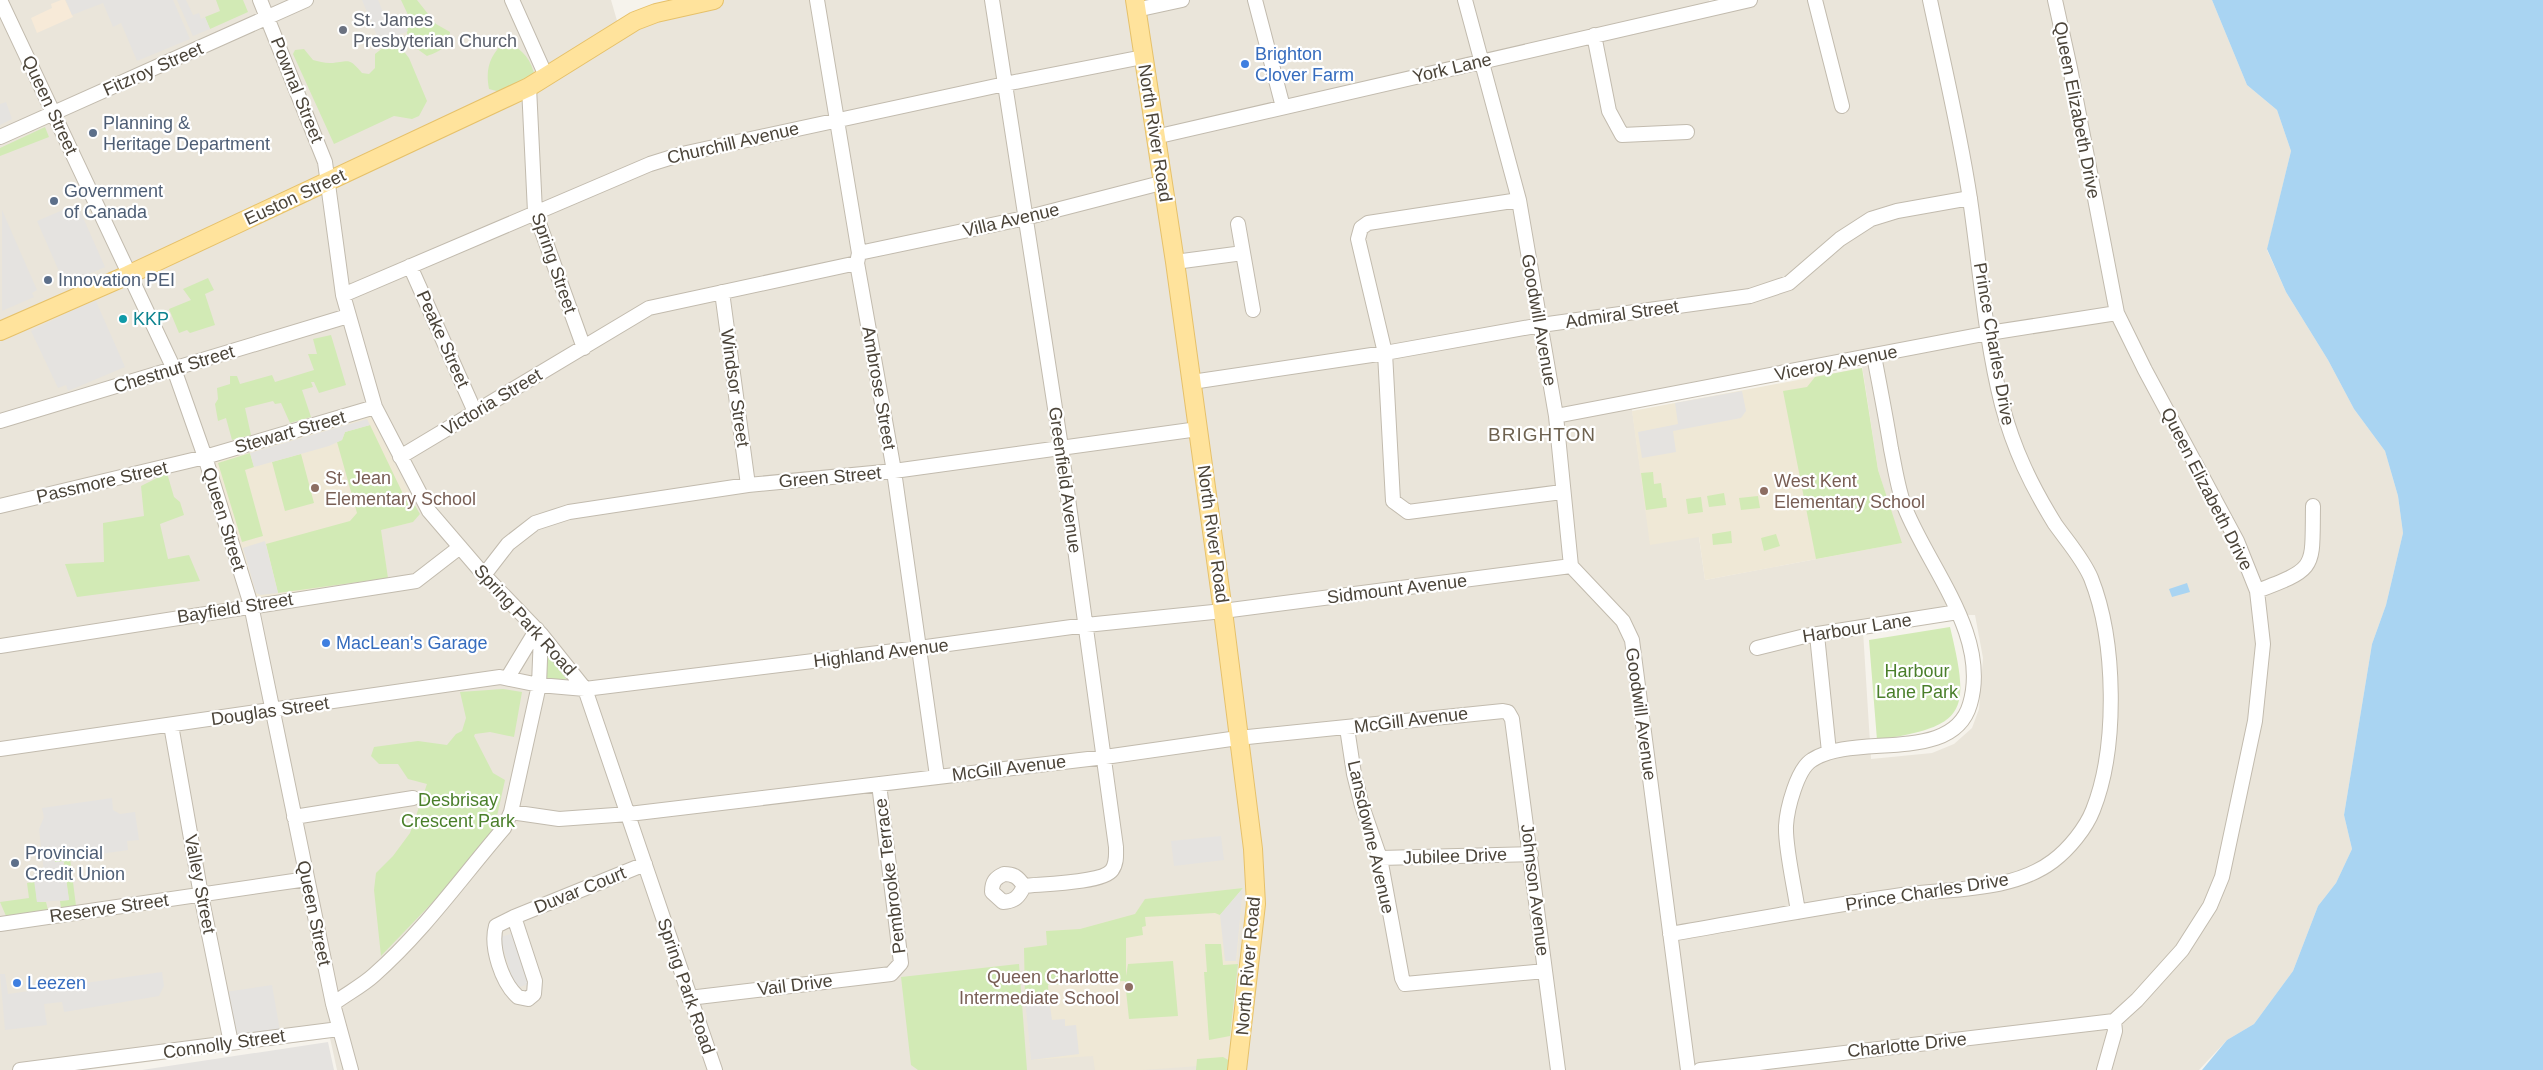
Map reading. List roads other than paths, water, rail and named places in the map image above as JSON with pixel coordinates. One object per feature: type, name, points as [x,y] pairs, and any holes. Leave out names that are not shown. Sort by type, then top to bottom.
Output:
[{"type":"main road","name":"Euston Street","points":[[0,331],[328,182],[529,87],[659,7],[714,0]]},
{"type":"main road","name":"North River Road","points":[[1135,5],[1161,183],[1176,262],[1224,611],[1253,849],[1256,904],[1238,1070]]},
{"type":"street","name":"Queen Street","points":[[0,0],[55,113],[174,370],[205,457],[251,605],[333,1004],[351,1070]]},
{"type":"street","name":"Pownal Street","points":[[260,0],[325,162],[328,182]]},
{"type":"street","name":"Fitzroy Street","points":[[0,137],[306,0]]},
{"type":"street","points":[[512,0],[546,76]]},
{"type":"street","name":"Ambrose Street","points":[[817,0],[894,471],[938,776]]},
{"type":"street","name":"Greenfield Avenue","points":[[992,0],[1061,447],[1116,847],[1116,862],[1111,872],[1099,878],[1024,886]]},
{"type":"street","points":[[1135,5],[1182,0]]},
{"type":"street","points":[[1255,0],[1283,107]]},
{"type":"street","name":"Goodwill Avenue","points":[[1465,0],[1519,200],[1556,416],[1562,492],[1571,566],[1623,621],[1632,640],[1688,1070]]},
{"type":"street","name":"York Lane","points":[[1155,137],[1750,0]]},
{"type":"street","points":[[1815,0],[1842,106]]},
{"type":"street","name":"Prince Charles Drive","points":[[1670,934],[1904,895],[2008,882],[2053,861],[2075,839],[2093,811],[2105,768],[2110,731],[2111,667],[2102,618],[2090,577],[2054,522],[2022,467],[2002,403],[1989,333],[1961,144],[1930,0]]},
{"type":"street","name":"Queen Elizabeth Drive","points":[[2055,0],[2070,68],[2117,313],[2145,370],[2232,532],[2257,591],[2263,644],[2261,681],[2238,807],[2222,877],[2210,906],[2182,950],[2137,1000],[2114,1021]]},
{"type":"street","points":[[1594,35],[1609,111],[1622,135],[1686,132]]},
{"type":"street","name":"Churchill Avenue","points":[[343,296],[650,164],[710,147],[837,119],[1143,57]]},
{"type":"street","name":"Spring Street","points":[[529,87],[535,212],[584,348]]},
{"type":"street","name":"Spring Park Road","points":[[328,182],[343,296],[375,407],[429,511],[484,575],[539,631],[585,689],[715,1070]]},
{"type":"street","name":"Villa Avenue","points":[[584,348],[627,319],[649,308],[722,292],[1161,183]]},
{"type":"street","name":"Admiral Street","points":[[1192,382],[1385,352],[1541,325],[1750,296],[1789,283],[1840,239],[1871,219],[1897,211],[1970,198]]},
{"type":"street","points":[[1519,200],[1368,223],[1361,228],[1358,239],[1385,352],[1393,501],[1400,508],[1408,512],[1562,492]]},
{"type":"street","points":[[1238,224],[1253,310]]},
{"type":"street","points":[[1176,262],[1243,253]]},
{"type":"street","name":"Peake Street","points":[[410,266],[476,412]]},
{"type":"street","name":"Windsor Street","points":[[722,292],[748,485]]},
{"type":"street","name":"Viceroy Avenue","points":[[1556,416],[1989,333],[2117,313]]},
{"type":"street","name":"Chestnut Street","points":[[0,421],[348,316]]},
{"type":"street","name":"Victoria Street","points":[[400,457],[584,348]]},
{"type":"street","points":[[1798,912],[1786,827],[1790,804],[1800,776],[1810,761],[1829,752],[1920,741],[1945,735],[1956,729],[1964,719],[1970,705],[1974,677],[1969,644],[1958,612],[1904,507],[1874,356]]},
{"type":"street","name":"Stewart Street","points":[[205,457],[375,407]]},
{"type":"street","name":"Green Street","points":[[484,575],[508,544],[535,523],[569,512],[748,485],[894,471],[1198,429]]},
{"type":"street","name":"Passmore Street","points":[[0,506],[205,457]]},
{"type":"street","points":[[2257,591],[2294,577],[2308,567],[2313,552],[2313,506]]},
{"type":"street","name":"Bayfield Street","points":[[0,646],[251,605],[416,581],[460,547]]},
{"type":"street","name":"Sidmount Avenue","points":[[1224,611],[1571,566]]},
{"type":"street","name":"Highland Avenue","points":[[539,685],[585,689],[919,648],[1086,625],[1224,611]]},
{"type":"street","name":"Harbour Lane","points":[[1757,648],[1805,636],[1958,612]]},
{"type":"street","points":[[508,677],[539,631]]},
{"type":"street","points":[[333,1004],[373,976],[431,916],[504,828],[510,812],[539,685],[539,631]]},
{"type":"street","points":[[1817,635],[1829,752]]},
{"type":"street","name":"Douglas Street","points":[[0,749],[508,677],[539,685]]},
{"type":"street","name":"McGill Avenue","points":[[510,812],[568,820],[629,814],[1105,757],[1238,738],[1347,728],[1498,710],[1508,712]]},
{"type":"street","name":"Johnson Avenue","points":[[1508,712],[1512,719],[1531,854],[1558,1070]]},
{"type":"street","name":"Valley Street","points":[[171,725],[201,895],[231,1043]]},
{"type":"street","name":"Lansdowne Avenue","points":[[1347,728],[1354,774],[1362,806],[1380,858],[1402,978],[1406,984],[1545,971]]},
{"type":"street","name":"Pembrooke Terrace","points":[[879,784],[901,963],[898,968]]},
{"type":"street","points":[[294,817],[413,798]]},
{"type":"street","name":"Jubilee Drive","points":[[1380,858],[1531,854]]},
{"type":"street","name":"Duvar Court","points":[[514,917],[536,981],[534,994],[528,999],[518,997],[511,991],[497,955],[494,933],[496,926],[514,917],[645,864]]},
{"type":"street","name":"Reserve Street","points":[[0,924],[307,879]]},
{"type":"street","name":"Vail Drive","points":[[689,998],[891,974],[898,968]]},
{"type":"street","points":[[2104,1070],[2115,1031],[2114,1021]]},
{"type":"street","name":"Charlotte Drive","points":[[1700,1070],[2114,1021]]},
{"type":"street","name":"Connolly Street","points":[[20,1070],[339,1029]]},
{"type":"water","points":[[2212,0],[2543,0],[2543,1070],[2202,1070],[2227,1040],[2254,1024],[2293,971],[2318,906],[2336,883],[2352,849],[2344,815],[2372,644],[2386,605],[2403,533],[2398,496],[2385,451],[2354,409],[2328,360],[2286,292],[2267,249],[2291,151],[2277,110],[2247,85]]},
{"type":"water","points":[[2187,583],[2190,592],[2172,597],[2169,589]]},
{"type":"place","name":"St. James Presbyterian Church","points":[[343,30]]},
{"type":"place","name":"Brighton Clover Farm","points":[[1245,64]]},
{"type":"place","name":"Planning & Heritage Department","points":[[93,133]]},
{"type":"place","name":"Government of Canada","points":[[54,201]]},
{"type":"place","name":"Innovation PEI","points":[[48,280]]},
{"type":"place","name":"KKP","points":[[123,319]]},
{"type":"place","name":"St. Jean Elementary School","points":[[315,488]]},
{"type":"place","name":"West Kent Elementary School","points":[[1764,491]]},
{"type":"place","name":"MacLean's Garage","points":[[326,643]]},
{"type":"place","name":"Provincial Credit Union","points":[[15,863]]},
{"type":"place","name":"Leezen","points":[[17,983]]},
{"type":"place","name":"Queen Charlotte Intermediate School","points":[[1129,987]]},
{"type":"district","name":"BRIGHTON","points":[[1542,434]]},
{"type":"park label","name":"Harbour Lane Park","points":[[1917,681]]},
{"type":"park label","name":"Desbrisay Crescent Park","points":[[458,810]]}]
